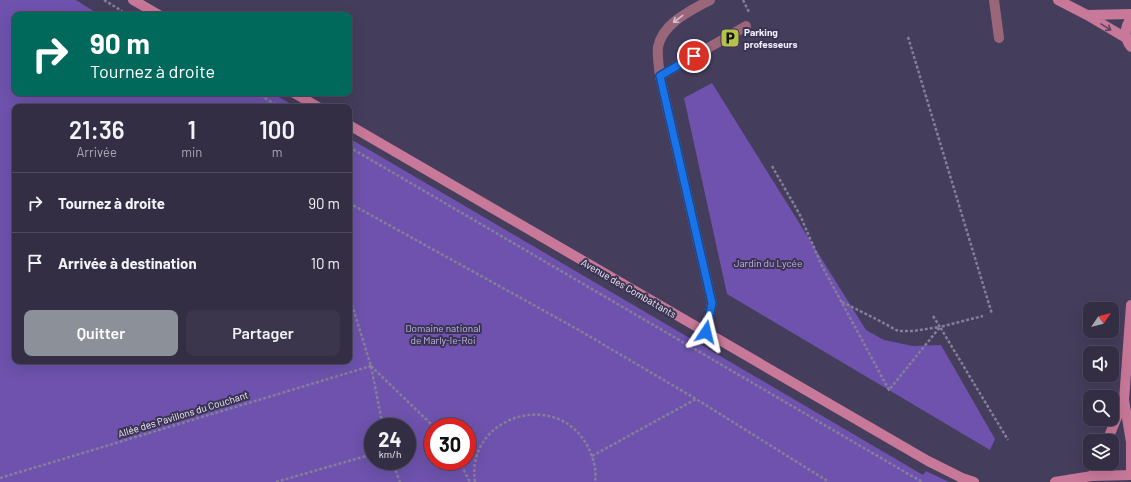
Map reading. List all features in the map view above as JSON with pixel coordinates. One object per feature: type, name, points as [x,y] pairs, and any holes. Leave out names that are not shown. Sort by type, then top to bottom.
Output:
[{"type":"main road","points":[[133,0],[154,12]]},
{"type":"main road","points":[[1058,0],[1087,15],[1130,45]]},
{"type":"main road","points":[[1087,15],[1131,14]]},
{"type":"main road","points":[[1130,45],[1126,27],[1131,18]]},
{"type":"main road","points":[[299,96],[313,104]]},
{"type":"main road","name":"Avenue des Combattants","points":[[352,127],[928,461],[962,478],[974,482]]},
{"type":"main road","points":[[1055,482],[1092,476],[1131,475],[1131,442],[1124,400],[1131,305]]},
{"type":"main road","points":[[1110,434],[1124,400]]},
{"type":"main road","points":[[1092,476],[1095,470]]},
{"type":"street","points":[[706,332],[712,303],[660,76],[658,49],[663,33],[674,22],[710,0]]},
{"type":"street","points":[[994,0],[999,38]]},
{"type":"street","points":[[660,76],[746,26]]},
{"type":"path","points":[[104,0],[123,11]]},
{"type":"path","points":[[908,37],[992,314]]},
{"type":"path","points":[[261,96],[275,104]]},
{"type":"path","points":[[352,149],[923,482]]},
{"type":"path","points":[[772,166],[800,215],[821,264],[889,390],[940,327]]},
{"type":"path","points":[[352,205],[577,329],[829,482]]},
{"type":"path","points":[[841,301],[898,331],[913,332],[983,316]]},
{"type":"path","points":[[352,305],[371,366],[381,418]]},
{"type":"path","points":[[933,316],[1008,440]]},
{"type":"path","points":[[371,366],[425,418]]},
{"type":"path","name":"Allée des Pavillons du Couchant","points":[[0,478],[371,366]]},
{"type":"path","points":[[592,456],[696,400]]},
{"type":"path","points":[[475,482],[474,474],[477,455],[486,439],[499,425],[516,417],[535,414],[554,417],[570,426],[584,439],[592,456],[596,476],[595,482]]},
{"type":"path","points":[[276,482],[364,457]]},
{"type":"path","points":[[395,470],[400,482]]},
{"type":"path","points":[[464,470],[470,482]]},
{"type":"green space","name":"Domaine national de Marly-le-Roi","points":[[0,0],[76,0],[95,12],[12,12],[12,96],[277,96],[291,104],[12,104],[12,364],[352,364],[352,140],[923,475],[926,471],[949,482],[0,482]]},
{"type":"green space","name":"Jardin du Lycée","points":[[712,83],[866,330],[884,340],[913,346],[941,345],[995,439],[990,450],[727,294],[684,98]]},
{"type":"place","name":"Parking professeurs","points":[[730,38]]},
{"type":"route","points":[[694,56],[660,76],[712,303],[706,332]]}]
